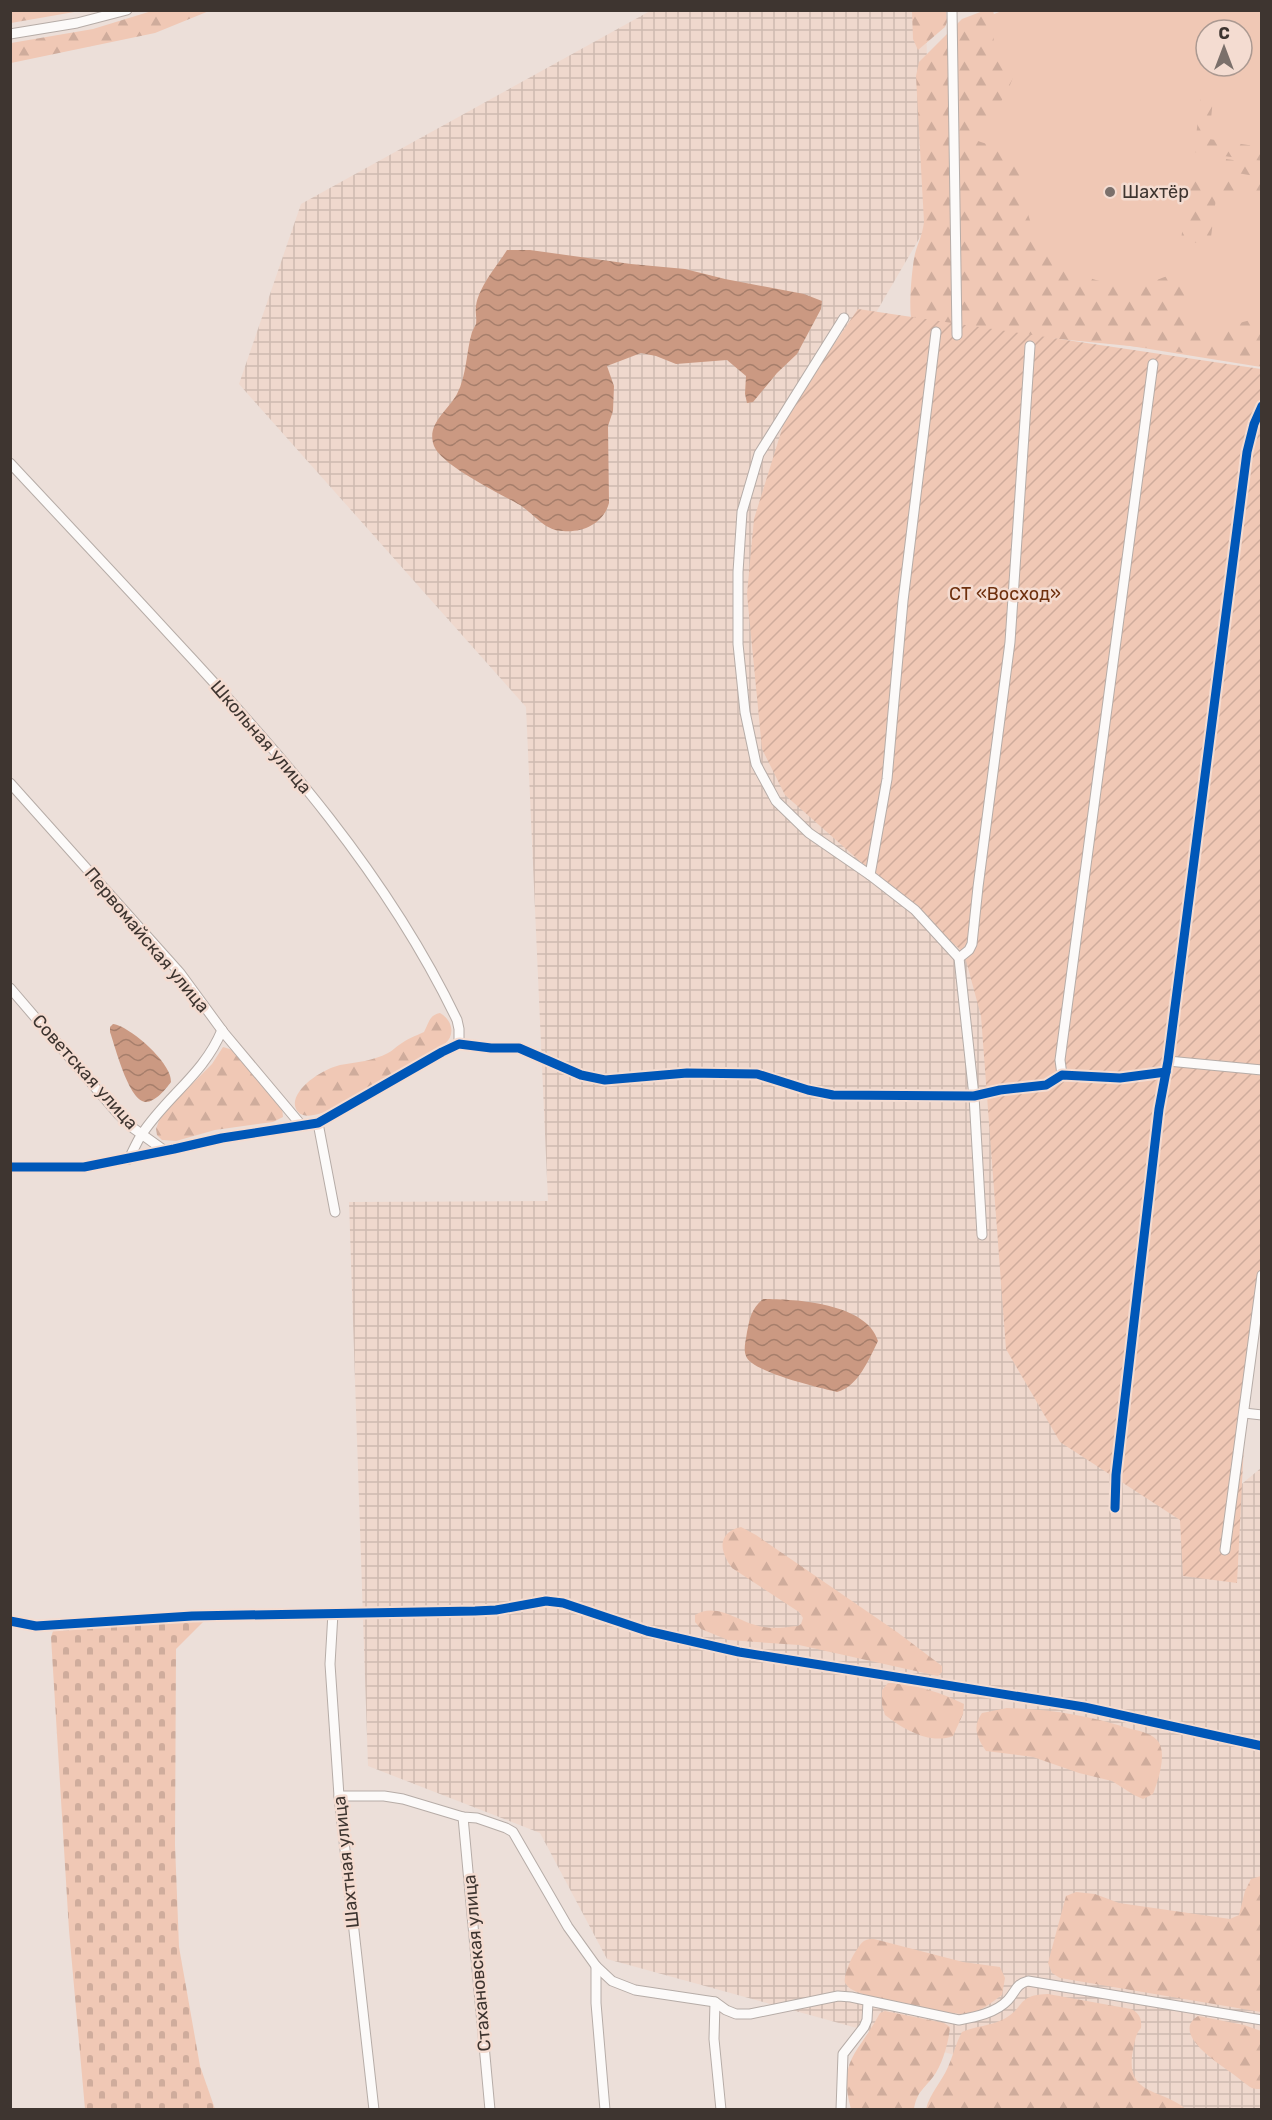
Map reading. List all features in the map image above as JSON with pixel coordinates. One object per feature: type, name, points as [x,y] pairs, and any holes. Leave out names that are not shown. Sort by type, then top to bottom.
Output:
[{"type":"street","points":[[10,34],[77,23],[127,10]]},
{"type":"street","points":[[952,10],[957,335]]},
{"type":"street","points":[[844,318],[759,454],[742,512],[738,572],[738,644],[745,712],[756,764],[776,801],[809,833],[870,875],[915,910],[959,958],[974,1096],[982,1235]]},
{"type":"street","points":[[870,875],[887,779],[903,601],[936,332]]},
{"type":"street","points":[[959,958],[969,950],[972,944],[1011,642],[1030,346]]},
{"type":"street","points":[[1062,1075],[1060,1060],[1153,364]]},
{"type":"street","points":[[1115,1508],[1116,1475],[1159,1109],[1168,1061],[1247,452],[1254,424],[1262,406]]},
{"type":"street","name":"Школьная улица","points":[[10,463],[241,711],[344,834],[421,950],[457,1020],[459,1044]]},
{"type":"street","name":"Первомайская улица","points":[[10,783],[180,973],[222,1030],[302,1126]]},
{"type":"street","name":"Советская улица","points":[[10,988],[118,1114],[165,1151]]},
{"type":"street","points":[[129,1159],[141,1134],[204,1064],[213,1051],[222,1030]]},
{"type":"street","points":[[10,1167],[84,1167],[222,1137],[318,1123],[459,1044],[490,1048],[519,1048],[581,1075],[605,1080],[687,1073],[757,1074],[808,1090],[833,1095],[974,1096],[1000,1090],[1046,1085],[1062,1075],[1120,1078],[1166,1072]]},
{"type":"street","points":[[1168,1061],[1262,1070]]},
{"type":"street","points":[[318,1123],[335,1212]]},
{"type":"street","points":[[1226,1550],[1262,1275]]},
{"type":"street","points":[[1244,1413],[1262,1415]]},
{"type":"street","points":[[10,1621],[36,1626],[192,1616],[486,1610],[546,1601],[583,1608],[647,1631],[739,1652],[1084,1707],[1262,1746]]},
{"type":"street","name":"Шахтная улица","points":[[333,1613],[330,1664],[339,1796],[374,2109]]},
{"type":"street","points":[[339,1796],[384,1796],[403,1799],[463,1817],[477,1818],[513,1832],[568,1928],[596,1966],[612,1982],[623,1986],[715,2002],[736,2014],[750,2014],[838,1996],[959,2020],[973,2018],[994,2010],[1007,2000],[1020,1983],[1028,1981],[1262,2020]]},
{"type":"street","name":"Стахановская улица","points":[[463,1817],[490,2109]]},
{"type":"street","points":[[596,1966],[596,2003],[605,2109]]},
{"type":"street","points":[[715,2002],[714,2039],[721,2109]]},
{"type":"street","points":[[841,2109],[843,2055],[864,2027],[867,2020],[868,2002]]},
{"type":"shaded area","points":[[650,11],[926,11],[930,220],[779,479],[997,956],[1197,1521],[1261,1468],[1261,2109],[1150,2109],[607,1959],[540,1833],[368,1766],[349,1202],[548,1201],[526,707],[239,384],[301,204]]},
{"type":"green space","points":[[11,10],[80,10],[80,11],[11,23]]},
{"type":"green space","points":[[155,10],[209,11],[155,33],[11,63],[11,43],[93,29]]},
{"type":"green space","points":[[912,11],[946,11],[945,27],[918,50],[913,39]]},
{"type":"green space","points":[[983,11],[993,11],[995,48],[1013,77],[999,105],[974,125],[973,134],[976,140],[1004,149],[1015,158],[1021,173],[1031,224],[1042,243],[1057,259],[1075,271],[1100,281],[1132,285],[1178,276],[1186,284],[1189,316],[1198,326],[1225,327],[1261,318],[1261,366],[1160,349],[988,332],[912,321],[910,299],[913,268],[924,222],[916,76],[919,62],[962,19]]},
{"type":"green space","name":"Шахтёр","points":[[1002,11],[1261,11],[1261,367],[958,318],[960,27]]},
{"type":"green space","points":[[1208,95],[1213,99],[1209,139],[1261,147],[1261,161],[1194,152],[1201,96]]},
{"type":"green space","points":[[1226,159],[1261,164],[1261,177],[1225,171]]},
{"type":"green space","points":[[1190,174],[1261,184],[1261,196],[1217,190],[1210,245],[1181,240]]},
{"type":"green space","name":"СТ «Восход»","points":[[858,309],[1261,369],[1262,1295],[1245,1424],[1237,1583],[1183,1576],[1180,1520],[1060,1442],[1006,1349],[981,1016],[964,953],[785,795],[762,749],[747,594],[754,519],[787,413]]},
{"type":"green space","points":[[440,1013],[451,1027],[451,1036],[445,1044],[352,1100],[315,1115],[303,1115],[298,1111],[295,1103],[297,1095],[313,1078],[340,1065],[371,1060],[388,1053],[424,1032],[431,1018]]},
{"type":"green space","points":[[223,1047],[233,1050],[282,1107],[283,1117],[273,1122],[215,1130],[176,1141],[162,1140],[157,1135],[156,1129],[161,1115],[212,1064]]},
{"type":"green space","points":[[741,1527],[897,1632],[942,1666],[942,1672],[938,1676],[799,1645],[728,1640],[701,1629],[695,1622],[695,1615],[704,1611],[721,1612],[764,1627],[801,1624],[803,1618],[799,1612],[732,1568],[728,1562],[723,1550],[724,1538],[733,1530]]},
{"type":"green space","points":[[204,1621],[176,1649],[175,1845],[179,1947],[200,2066],[215,2109],[85,2109],[69,1930],[51,1637],[54,1628]]},
{"type":"green space","points":[[888,1683],[927,1689],[964,1704],[963,1714],[953,1736],[926,1737],[908,1730],[885,1715],[882,1690]]},
{"type":"green space","points":[[1007,1708],[1086,1717],[1151,1736],[1157,1740],[1162,1752],[1161,1767],[1153,1794],[1143,1799],[1112,1781],[1079,1773],[1033,1757],[986,1751],[980,1742],[976,1728],[979,1718],[982,1713]]},
{"type":"green space","points":[[1261,1876],[1261,2012],[1060,1978],[1052,1973],[1048,1963],[1066,1896],[1076,1892],[1095,1894],[1119,1903],[1230,1919],[1239,1915],[1245,1891],[1251,1879]]},
{"type":"green space","points":[[874,1939],[963,1962],[1000,1967],[1005,1978],[1002,1995],[980,2010],[956,2014],[859,1993],[850,1989],[845,1983],[846,1973],[861,1944]]},
{"type":"green space","points":[[1048,1994],[1131,2009],[1136,2012],[1141,2028],[1136,2035],[1133,2050],[1134,2076],[1147,2089],[1186,2109],[926,2109],[948,2067],[962,2032],[1004,2019],[1026,1999]]},
{"type":"green space","points":[[885,2011],[944,2023],[950,2027],[945,2053],[936,2072],[919,2095],[914,2109],[851,2109],[847,2092],[848,2068],[880,2013]]},
{"type":"green space","points":[[1198,2016],[1244,2025],[1261,2031],[1261,2089],[1247,2085],[1200,2048],[1190,2031],[1191,2023]]},
{"type":"water","points":[[507,250],[530,250],[685,269],[804,294],[822,301],[821,309],[797,354],[777,373],[753,402],[747,403],[746,376],[727,360],[676,364],[641,353],[607,366],[614,386],[613,411],[608,426],[609,503],[603,516],[592,525],[571,531],[557,530],[545,525],[520,505],[460,471],[439,454],[432,438],[435,425],[460,387],[472,332],[476,324],[476,306],[481,291]]},
{"type":"water","points":[[113,1024],[130,1031],[139,1038],[158,1056],[170,1074],[171,1082],[153,1100],[146,1102],[140,1100],[128,1084],[110,1032]]},
{"type":"water","points":[[763,1299],[811,1302],[845,1311],[860,1318],[871,1328],[878,1341],[857,1378],[837,1392],[787,1378],[760,1368],[751,1362],[745,1350],[747,1332],[753,1310]]},
{"type":"cycle path","points":[[1115,1508],[1116,1475],[1159,1109],[1168,1061],[1247,452],[1254,424],[1262,406]]},
{"type":"cycle path","points":[[10,1167],[84,1167],[222,1138],[318,1123],[459,1044],[491,1048],[519,1048],[581,1075],[605,1080],[687,1073],[757,1074],[808,1090],[833,1095],[974,1096],[1000,1090],[1046,1085],[1062,1075],[1120,1078],[1166,1072]]},
{"type":"cycle path","points":[[10,1621],[36,1626],[192,1616],[475,1611],[496,1610],[546,1601],[563,1603],[647,1631],[739,1652],[1084,1707],[1262,1746]]},
{"type":"place","name":"Шахтёр","points":[[1110,192]]}]
